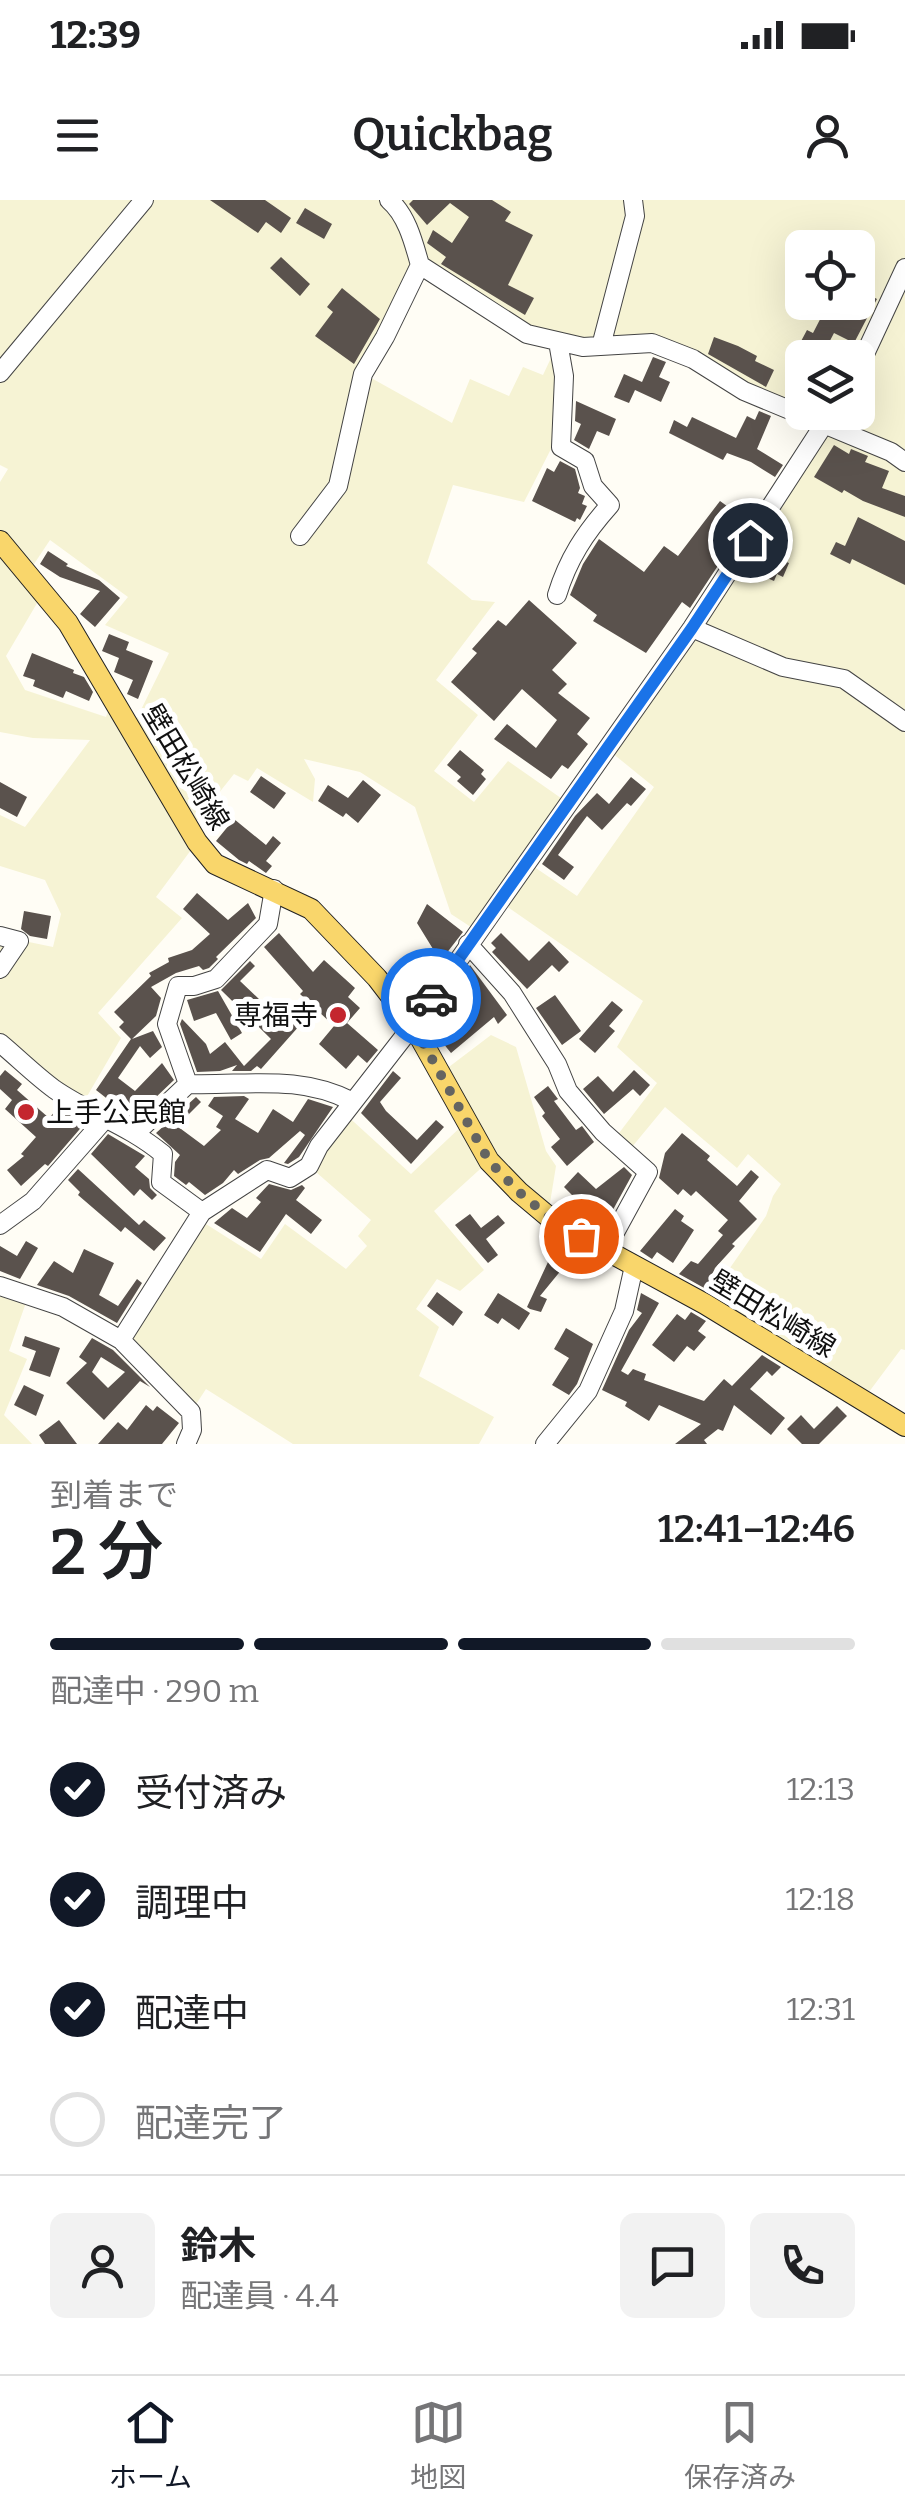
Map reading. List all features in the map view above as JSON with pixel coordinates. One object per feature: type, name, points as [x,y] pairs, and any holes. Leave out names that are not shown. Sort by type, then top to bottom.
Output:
[{"type":"main road","name":"壁田松崎線","points":[[0,540],[68,623],[206,853],[215,864],[237,876],[274,889],[311,910],[377,978],[413,1025],[489,1161],[519,1192],[556,1223],[705,1304],[905,1426]]},
{"type":"street","points":[[0,373],[144,200]]},
{"type":"street","points":[[600,346],[635,216],[633,200]]},
{"type":"street","points":[[396,202],[420,266],[527,334],[583,348],[652,344],[693,359],[744,391],[785,404]]},
{"type":"street","points":[[300,536],[338,486],[363,374],[420,266]]},
{"type":"street","points":[[872,340],[904,276]]},
{"type":"street","points":[[557,594],[566,564],[588,530],[610,506],[594,486],[585,461],[561,447],[564,376],[558,342]]},
{"type":"street","points":[[121,1340],[202,1212],[267,1170],[290,1178],[310,1166],[318,1146],[413,1025],[692,628],[821,430]]},
{"type":"street","points":[[851,430],[905,462]]},
{"type":"street","points":[[692,628],[782,667],[844,679],[905,722]]},
{"type":"street","points":[[188,1084],[167,1024],[178,986],[216,979],[268,924],[274,889]]},
{"type":"street","points":[[0,936],[19,942],[0,969]]},
{"type":"street","points":[[468,944],[512,992],[557,1064],[568,1091],[603,1132],[648,1172],[606,1249]]},
{"type":"street","points":[[0,1042],[54,1089],[105,1119],[138,1132],[163,1154],[161,1182],[202,1212]]},
{"type":"street","points":[[138,1132],[188,1084],[239,1086],[289,1082],[325,1088],[351,1101]]},
{"type":"street","points":[[0,1225],[33,1201],[105,1119]]},
{"type":"street","points":[[545,1444],[588,1391],[624,1310],[634,1266]]},
{"type":"street","points":[[0,1286],[63,1307],[121,1340],[191,1412],[192,1430],[186,1444]]},
{"type":"shaded area","points":[[0,200],[905,200],[905,1350],[901,1349],[863,1400],[705,1304],[766,1216],[781,1184],[748,1154],[737,1168],[665,1107],[627,1153],[613,1141],[657,1083],[617,1047],[643,1001],[499,901],[477,931],[451,914],[415,807],[360,772],[304,759],[315,779],[313,802],[257,768],[248,781],[234,774],[190,829],[197,842],[156,897],[182,918],[98,1013],[121,1038],[82,1105],[0,1043],[0,936],[53,947],[61,914],[45,880],[0,866],[0,815],[25,827],[90,740],[33,738],[0,732],[0,482],[8,469],[0,465]],"holes":[[[421,266],[558,343],[543,375],[523,367],[509,396],[470,379],[452,423],[364,374]],[[785,340],[875,340],[875,430],[822,430],[606,748],[654,787],[577,896],[527,862],[568,803],[508,761],[474,802],[434,771],[478,715],[436,680],[495,602],[472,600],[427,563],[453,485],[524,502],[553,445],[559,343],[652,343],[785,406]],[[50,540],[128,597],[105,625],[169,653],[132,728],[113,697],[106,717],[25,690],[6,656],[43,593],[28,573]]]},
{"type":"shaded area","points":[[491,1035],[516,1047],[546,1151],[556,1166],[550,1203],[556,1223],[489,1161],[434,1211],[484,1270],[460,1291],[437,1279],[416,1309],[439,1327],[419,1376],[494,1417],[479,1444],[293,1444],[206,1389],[191,1412],[121,1340],[198,1219],[261,1259],[285,1224],[346,1269],[367,1246],[358,1236],[371,1220],[309,1166],[343,1112],[411,1174],[467,1121],[441,1073]]},
{"type":"shaded area","points":[[0,1286],[29,1294],[9,1351],[27,1359],[4,1415],[32,1444],[0,1444]]},
{"type":"building","points":[[210,200],[265,200],[291,218],[281,233],[266,222],[258,233]]},
{"type":"building","points":[[413,200],[492,200],[511,212],[505,221],[533,235],[508,285],[534,298],[525,315],[441,264],[446,257],[427,243],[433,230],[452,243],[469,217],[450,203],[427,225],[409,204]]},
{"type":"building","points":[[305,208],[332,224],[324,239],[296,223]]},
{"type":"building","points":[[281,257],[310,284],[300,296],[270,268]]},
{"type":"building","points":[[342,288],[380,319],[354,364],[315,336],[333,312],[327,307]]},
{"type":"building","points":[[820,320],[866,320],[856,340],[834,333],[830,340],[802,340],[807,330],[813,333]]},
{"type":"building","points":[[714,337],[757,356],[755,361],[774,370],[766,387],[708,354]]},
{"type":"building","points":[[653,357],[666,362],[659,377],[670,382],[661,402],[635,390],[629,403],[614,397],[624,374],[642,382]]},
{"type":"building","points":[[576,401],[616,419],[609,436],[597,431],[589,449],[574,440],[581,424],[575,421]]},
{"type":"building","points":[[759,411],[771,416],[757,449],[783,465],[775,477],[751,462],[727,453],[723,460],[669,433],[674,420],[687,427],[692,417],[736,438],[747,416],[755,420]]},
{"type":"building","points":[[834,445],[849,454],[851,449],[868,456],[865,462],[889,471],[882,488],[905,496],[905,517],[844,490],[842,493],[814,477]]},
{"type":"building","points":[[560,461],[575,469],[578,493],[585,496],[582,504],[587,506],[575,522],[532,501],[547,468],[554,472]]},
{"type":"building","points":[[720,501],[738,514],[714,547],[725,555],[690,608],[682,602],[646,653],[593,621],[597,615],[570,595],[599,539],[644,572],[664,546],[678,556]]},
{"type":"building","points":[[858,517],[905,541],[905,585],[852,559],[850,564],[830,554],[836,542],[845,546]]},
{"type":"building","points":[[48,551],[66,566],[99,580],[120,598],[95,627],[80,614],[100,591],[60,577],[40,564]]},
{"type":"building","points":[[764,553],[789,563],[783,577],[777,574],[774,581],[756,573]]},
{"type":"building","points":[[529,600],[577,643],[552,670],[567,684],[558,693],[590,718],[577,734],[588,744],[568,769],[562,765],[551,779],[494,739],[507,724],[536,748],[557,720],[522,689],[494,721],[451,682],[477,653],[472,649],[498,620],[506,626]]},
{"type":"building","points":[[109,634],[129,642],[126,650],[153,661],[138,699],[127,694],[133,680],[114,672],[119,658],[102,651]]},
{"type":"building","points":[[32,653],[84,677],[93,692],[89,701],[66,691],[63,698],[33,686],[35,680],[23,676]]},
{"type":"building","points":[[460,750],[484,770],[481,774],[486,779],[473,795],[447,765]]},
{"type":"building","points":[[261,776],[286,793],[274,809],[250,792]]},
{"type":"building","points":[[631,777],[646,789],[602,830],[587,816],[558,855],[574,867],[564,880],[542,864],[575,816],[597,793],[609,804]]},
{"type":"building","points":[[363,780],[381,795],[358,823],[318,801],[328,785],[348,798]]},
{"type":"building","points":[[0,782],[27,797],[17,817],[0,808]]},
{"type":"building","points":[[234,819],[266,845],[273,836],[281,843],[266,861],[272,866],[266,873],[249,861],[247,864],[239,860],[216,841]]},
{"type":"building","points":[[197,893],[228,920],[248,903],[256,918],[209,968],[203,970],[199,966],[176,973],[151,987],[161,998],[156,1016],[132,1039],[153,1031],[162,1047],[150,1058],[140,1046],[118,1078],[135,1091],[162,1063],[174,1080],[133,1119],[96,1090],[131,1039],[119,1027],[124,1022],[114,1012],[151,976],[149,973],[169,962],[168,958],[192,950],[210,934],[183,909]]},
{"type":"building","points":[[427,904],[463,932],[425,981],[414,971],[433,949],[417,923]]},
{"type":"building","points":[[24,911],[51,916],[47,939],[30,936],[21,929]]},
{"type":"building","name":"専福寺","points":[[279,933],[313,972],[324,960],[355,988],[348,997],[360,1008],[347,1023],[378,1050],[367,1063],[358,1055],[346,1069],[319,1044],[334,1026],[300,994],[303,991],[264,947]]},
{"type":"building","points":[[501,933],[529,961],[549,941],[569,962],[559,972],[552,965],[527,989],[492,952],[496,948],[491,943]]},
{"type":"building","points":[[250,961],[255,966],[240,981],[282,1021],[289,1014],[300,1025],[261,1069],[257,1066],[251,1071],[232,1071],[237,1065],[197,1072],[180,1024],[182,1019],[206,1044],[210,1054],[225,1042],[244,1066],[271,1039],[221,990]]},
{"type":"building","points":[[470,965],[507,1015],[498,1024],[494,1017],[451,1053],[430,1027],[437,1013],[452,1001],[456,1006],[479,990],[462,977]]},
{"type":"building","points":[[218,991],[242,1033],[231,1040],[216,1013],[194,1021],[187,1000]]},
{"type":"building","points":[[555,995],[581,1031],[562,1045],[536,1008]]},
{"type":"building","points":[[612,1001],[623,1010],[609,1026],[615,1031],[595,1053],[579,1039]]},
{"type":"building","points":[[5,1070],[22,1084],[17,1090],[49,1118],[59,1107],[85,1123],[48,1166],[45,1164],[21,1186],[7,1170],[24,1156],[21,1154],[36,1137],[5,1109],[12,1100],[0,1089],[0,1076]]},
{"type":"building","points":[[634,1070],[650,1085],[640,1096],[633,1089],[604,1114],[583,1089],[598,1076],[613,1092]]},
{"type":"building","points":[[393,1071],[401,1078],[380,1102],[386,1111],[417,1140],[436,1120],[444,1127],[411,1164],[361,1113]]},
{"type":"building","points":[[548,1086],[576,1130],[582,1126],[594,1142],[567,1166],[551,1147],[560,1139],[542,1116],[545,1113],[534,1097]]},
{"type":"building","points":[[196,1097],[201,1102],[177,1126],[204,1146],[221,1130],[216,1127],[223,1116],[208,1106],[214,1097],[249,1099],[235,1119],[258,1133],[273,1109],[293,1122],[308,1099],[333,1107],[299,1157],[284,1163],[305,1135],[300,1131],[269,1158],[238,1174],[234,1170],[205,1195],[174,1176],[180,1155],[156,1133]]},
{"type":"building","points":[[682,1133],[737,1186],[751,1170],[759,1177],[739,1201],[757,1219],[732,1244],[735,1246],[715,1268],[706,1289],[679,1274],[691,1261],[698,1264],[723,1235],[718,1231],[728,1220],[696,1191],[691,1196],[683,1189],[678,1195],[659,1178],[665,1153]]},
{"type":"building","points":[[108,1134],[145,1156],[135,1167],[149,1179],[150,1188],[157,1195],[152,1200],[140,1189],[134,1196],[91,1154]]},
{"type":"building","points":[[624,1167],[632,1175],[603,1228],[585,1216],[581,1221],[561,1209],[574,1197],[564,1187],[578,1172],[596,1189]]},
{"type":"building","points":[[78,1169],[139,1225],[144,1220],[166,1238],[154,1251],[125,1227],[121,1232],[78,1195],[80,1192],[68,1180]]},
{"type":"building","points":[[269,1184],[291,1190],[302,1185],[305,1188],[296,1200],[322,1220],[311,1234],[286,1214],[260,1252],[214,1223],[232,1208],[247,1218],[261,1202],[256,1198]]},
{"type":"building","points":[[675,1209],[684,1216],[681,1221],[694,1230],[673,1263],[657,1252],[652,1259],[640,1251]]},
{"type":"building","points":[[470,1214],[481,1228],[498,1215],[505,1223],[486,1239],[498,1255],[488,1263],[455,1225]]},
{"type":"building","points":[[26,1241],[38,1248],[20,1279],[0,1271],[0,1246],[17,1256]]},
{"type":"building","points":[[563,1242],[576,1252],[540,1296],[547,1299],[541,1312],[530,1309],[527,1307],[555,1247],[557,1250]]},
{"type":"building","points":[[84,1249],[114,1263],[99,1295],[118,1306],[137,1279],[142,1283],[117,1323],[69,1296],[37,1285],[54,1261],[73,1273]]},
{"type":"building","points":[[437,1292],[463,1312],[453,1326],[427,1306]]},
{"type":"building","points":[[498,1293],[530,1313],[519,1330],[502,1318],[498,1324],[484,1315]]},
{"type":"building","points":[[641,1293],[659,1303],[621,1371],[628,1375],[633,1369],[646,1374],[644,1380],[704,1401],[724,1379],[732,1386],[762,1355],[781,1367],[772,1376],[767,1371],[750,1389],[785,1418],[771,1435],[734,1405],[723,1431],[718,1429],[704,1440],[707,1444],[675,1444],[701,1424],[659,1405],[649,1421],[625,1406],[627,1402],[602,1390],[629,1330],[642,1313],[637,1310]]},
{"type":"building","points":[[691,1312],[706,1321],[698,1331],[706,1337],[694,1351],[687,1346],[674,1362],[652,1345],[677,1314],[685,1320]]},
{"type":"building","points":[[566,1328],[593,1344],[569,1395],[552,1385],[569,1358],[554,1349]]},
{"type":"building","points":[[25,1336],[60,1348],[50,1377],[29,1370],[36,1351],[22,1346]]},
{"type":"building","points":[[92,1338],[113,1350],[150,1387],[140,1381],[104,1420],[66,1383],[87,1363],[79,1357]],"holes":[[[101,1357],[125,1372],[108,1388],[92,1372]]]},
{"type":"building","points":[[24,1385],[44,1395],[36,1416],[14,1405]]},
{"type":"building","points":[[146,1405],[153,1411],[157,1406],[179,1423],[162,1444],[98,1444],[118,1422],[127,1430]]},
{"type":"building","points":[[837,1406],[847,1416],[819,1444],[802,1444],[787,1429],[801,1415],[814,1429]]},
{"type":"building","points":[[59,1420],[77,1444],[45,1444],[39,1435]]},
{"type":"way so far","points":[[431,998],[413,1025],[489,1161],[556,1223],[581,1236]]},
{"type":"place","name":"専福寺","points":[[338,1015]]},
{"type":"place","name":"上手公民館","points":[[26,1112]]},
{"type":"route","points":[[431,998],[750,540]]}]
